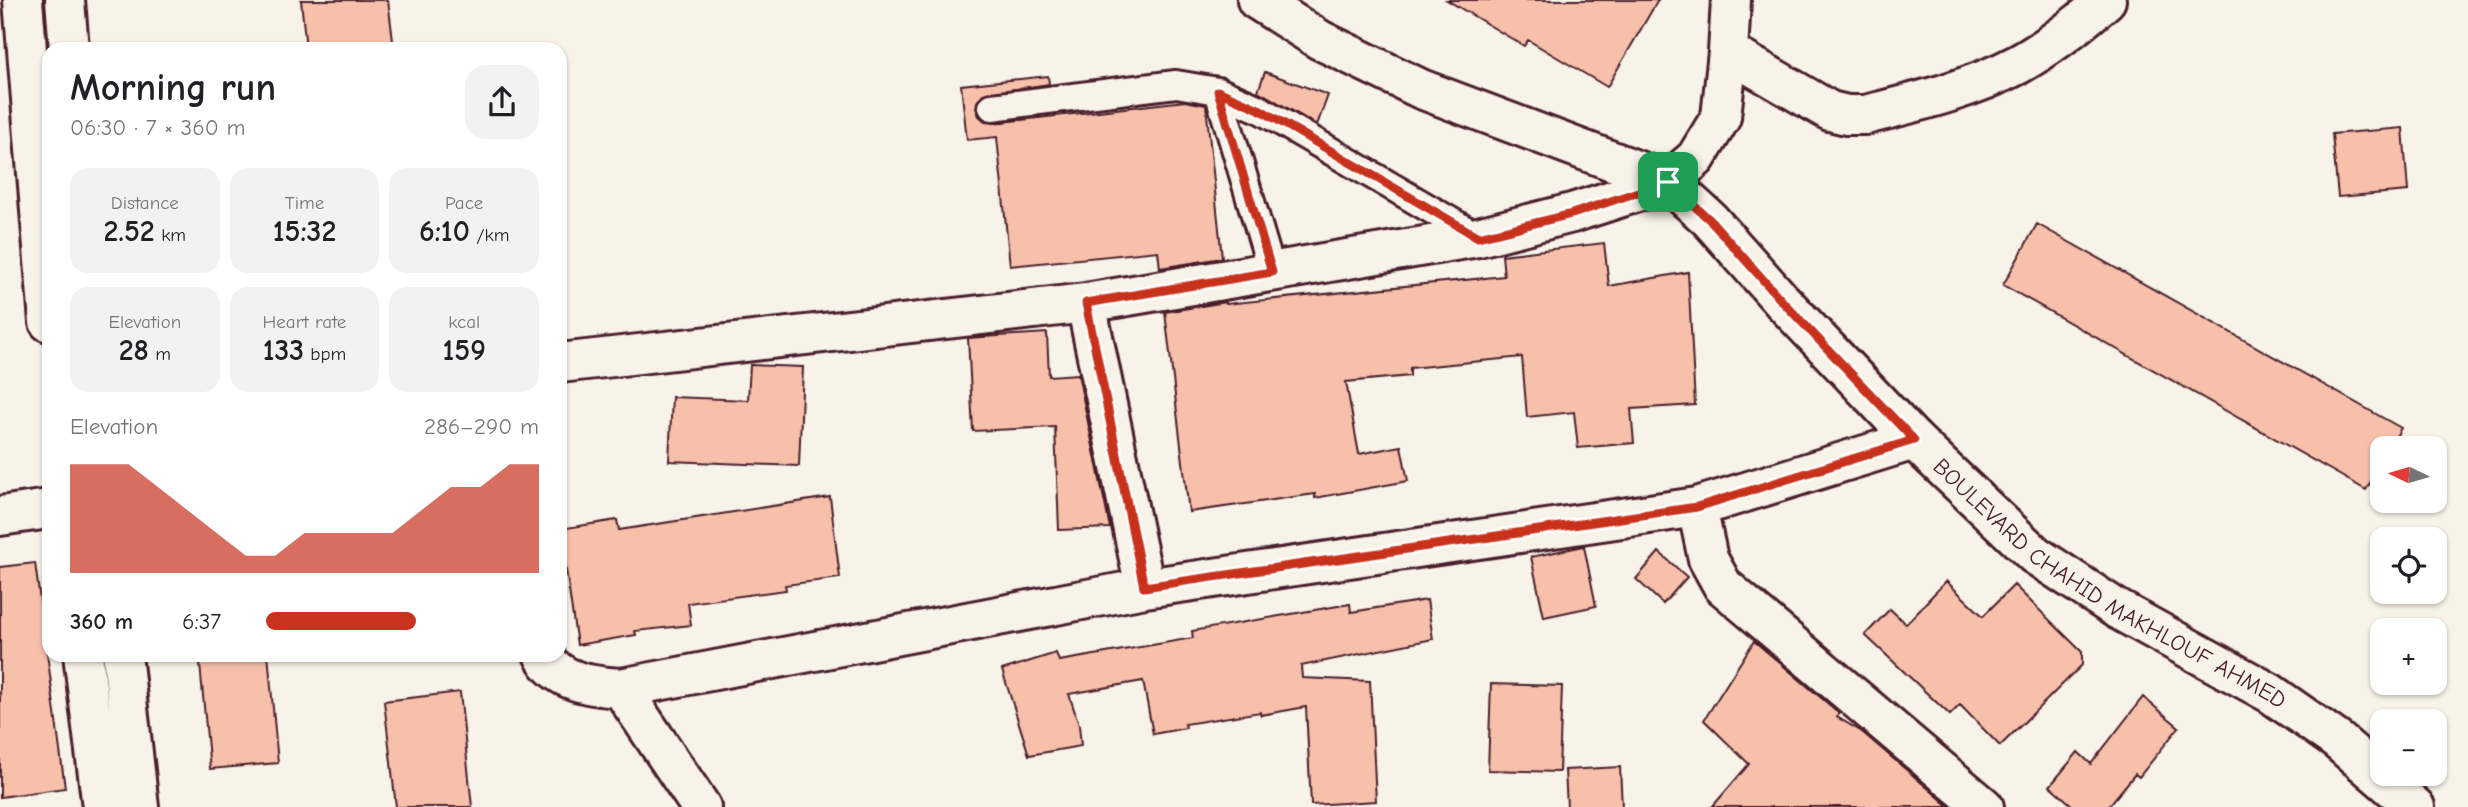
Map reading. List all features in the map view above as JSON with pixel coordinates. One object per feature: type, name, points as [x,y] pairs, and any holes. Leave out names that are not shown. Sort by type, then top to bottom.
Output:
[{"type":"street","points":[[0,14],[18,0]]},
{"type":"street","points":[[23,0],[42,235]]},
{"type":"street","points":[[65,0],[68,42]]},
{"type":"street","name":"BOULEVARD CHAHID MAKHLOUF AHMED","points":[[1257,0],[1320,40],[1421,89],[1668,182],[1719,229],[1782,301],[1914,440],[2035,555],[2117,609],[2270,694],[2337,740],[2415,807]]},
{"type":"street","points":[[567,362],[1086,303],[1478,237],[1572,214],[1668,182],[1696,158],[1721,117],[1731,0]]},
{"type":"street","points":[[1728,51],[1830,111],[1865,115],[1978,83],[2020,63],[2091,14],[2106,0]]},
{"type":"street","points":[[1086,303],[1144,587]]},
{"type":"street","points":[[548,662],[567,678],[590,686],[621,688],[1144,587],[1697,507],[1914,440]]},
{"type":"street","points":[[1697,507],[1708,559],[1723,586],[1984,807]]},
{"type":"street","points":[[0,516],[42,510]]},
{"type":"street","points":[[84,662],[102,807]]},
{"type":"street","points":[[123,662],[139,807]]},
{"type":"street","points":[[621,688],[701,807]]},
{"type":"lane","points":[[992,107],[1176,84],[1218,91],[1259,109],[1478,237]]},
{"type":"lane","points":[[1218,91],[1272,272]]},
{"type":"building","points":[[301,0],[388,0],[393,42],[305,42]]},
{"type":"building","points":[[1447,0],[1658,0],[1607,87],[1528,40],[1524,46]]},
{"type":"building","points":[[1265,72],[1328,95],[1317,125],[1258,91]]},
{"type":"building","points":[[1048,76],[1049,84],[983,94],[977,102],[979,116],[994,123],[1185,101],[1206,105],[1222,258],[1160,268],[1158,251],[1010,266],[997,137],[967,140],[961,85]]},
{"type":"building","points":[[2403,128],[2408,191],[2338,197],[2332,134]]},
{"type":"building","points":[[2037,224],[2401,428],[2396,436],[2370,436],[2370,483],[2366,490],[2003,285]]},
{"type":"building","points":[[1604,243],[1609,286],[1688,272],[1695,405],[1631,409],[1634,443],[1578,448],[1574,412],[1527,417],[1522,357],[1410,368],[1410,376],[1346,382],[1359,454],[1401,446],[1408,481],[1315,498],[1315,494],[1189,512],[1165,312],[1226,302],[1504,276],[1502,255]]},
{"type":"building","points":[[1047,333],[1049,376],[1078,374],[1110,528],[1059,530],[1055,427],[973,431],[968,338]]},
{"type":"building","points":[[750,365],[803,367],[799,466],[669,461],[672,397],[748,400]]},
{"type":"building","points":[[830,497],[840,578],[785,585],[786,590],[688,603],[691,625],[635,631],[636,635],[577,645],[567,577],[567,528],[617,520],[619,530]]},
{"type":"building","points":[[1584,546],[1596,606],[1544,617],[1531,557]]},
{"type":"building","points":[[1659,552],[1687,577],[1663,604],[1636,579]]},
{"type":"building","points":[[35,563],[42,616],[42,662],[48,662],[65,788],[0,797],[0,567]]},
{"type":"building","points":[[1946,581],[1983,616],[2014,585],[2082,652],[2082,665],[2000,746],[1960,705],[1950,715],[1865,635],[1890,609],[1906,624]]},
{"type":"building","points":[[1427,600],[1433,639],[1301,666],[1302,678],[1370,681],[1376,801],[1311,805],[1306,707],[1185,724],[1186,728],[1153,734],[1143,681],[1069,694],[1079,725],[1081,746],[1029,755],[1002,670],[1056,653],[1059,661],[1193,638],[1192,631],[1350,604],[1351,612]]},
{"type":"building","points":[[1754,641],[1839,713],[1837,717],[1862,732],[1950,807],[1712,807],[1749,764],[1704,720]]},
{"type":"building","points":[[200,662],[269,662],[278,763],[210,769]]},
{"type":"building","points":[[1491,684],[1562,686],[1559,772],[1488,770]]},
{"type":"building","points":[[460,692],[472,807],[396,807],[384,701]]},
{"type":"building","points":[[2143,697],[2179,727],[2139,777],[2135,774],[2108,807],[2074,807],[2050,786],[2078,752],[2091,764]]},
{"type":"building","points":[[1620,767],[1622,807],[1567,807],[1565,770]]},
{"type":"route","points":[[1218,91],[1259,109],[1478,237],[1572,214],[1668,182],[1710,220],[1782,301],[1914,440],[1697,507],[1144,587],[1086,303],[1272,272],[1218,91]]}]
